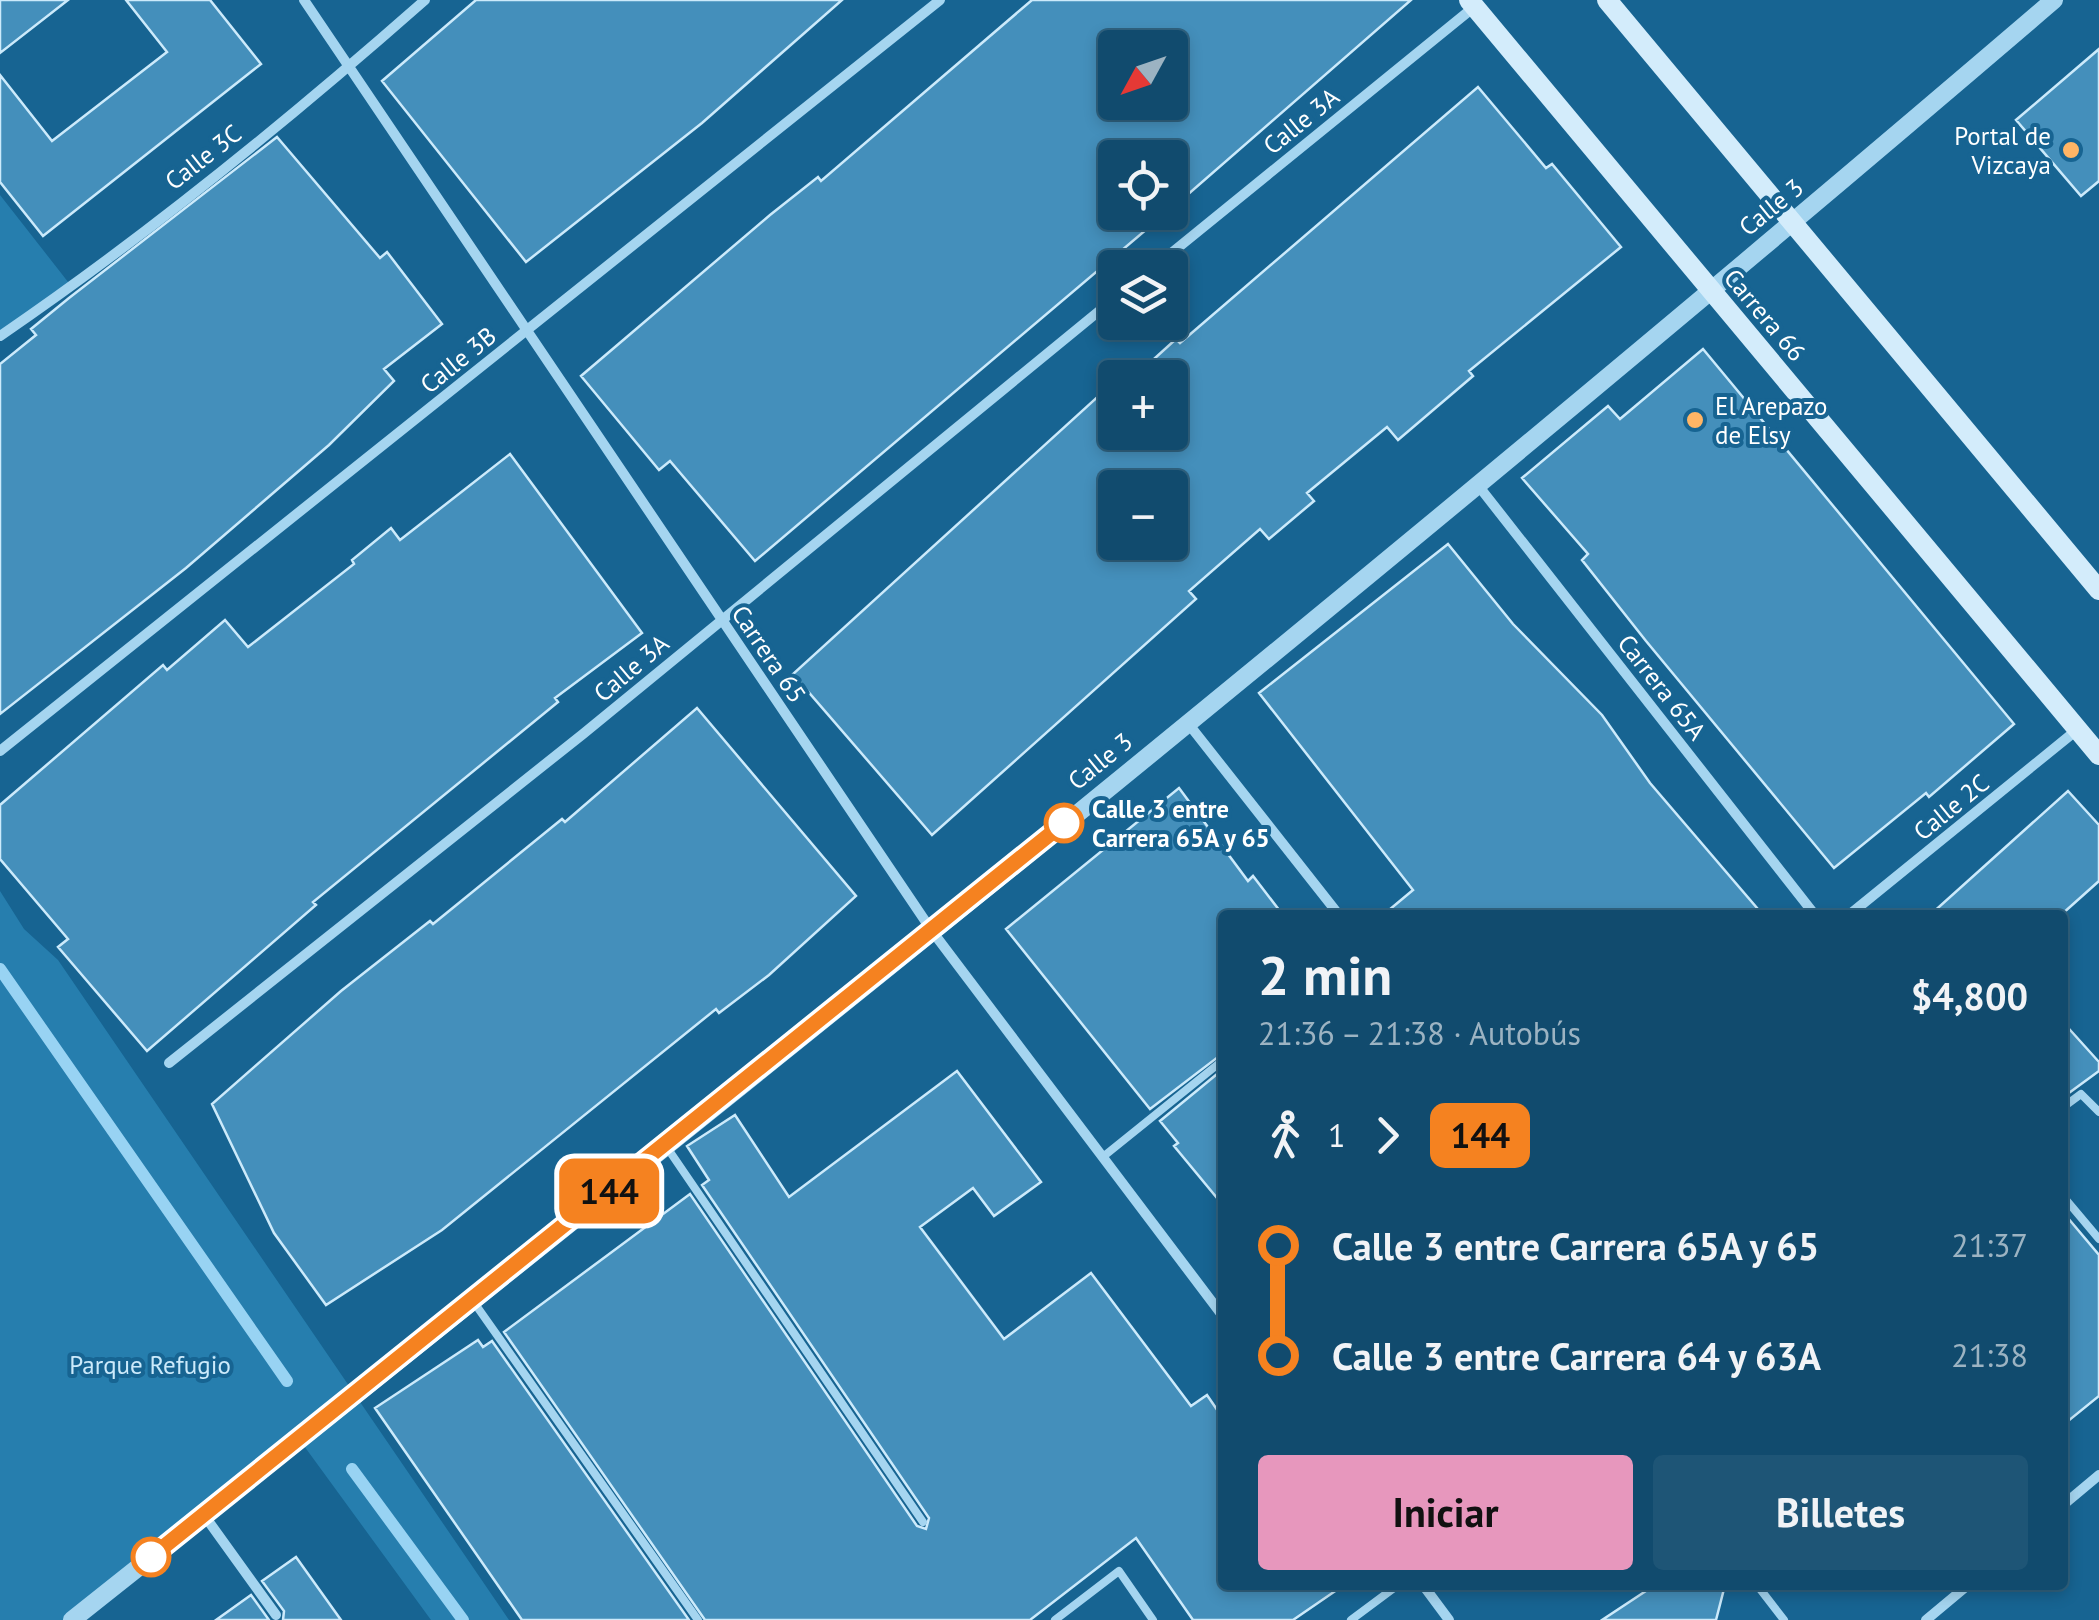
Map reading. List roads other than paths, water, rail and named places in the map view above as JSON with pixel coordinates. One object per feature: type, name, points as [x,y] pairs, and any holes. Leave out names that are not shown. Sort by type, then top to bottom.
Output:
[{"type":"main road","points":[[1608,0],[2099,590]]},
{"type":"main road","name":"Carrera 66","points":[[1472,3],[2099,755]]},
{"type":"street","name":"Carrera 65","points":[[304,0],[932,931],[1218,1310]]},
{"type":"street","name":"Calle 3C","points":[[0,336],[72,287],[349,67],[424,0]]},
{"type":"street","name":"Calle 3B","points":[[0,751],[940,0]]},
{"type":"street","name":"Calle 3","points":[[72,1620],[666,1146],[1188,722],[1793,223],[2054,0]]},
{"type":"street","name":"Calle 3A","points":[[1175,250],[1472,3]]},
{"type":"street","name":"Calle 3A","points":[[169,1063],[1098,312]]},
{"type":"street","name":"Carrera 65A","points":[[1477,484],[1811,910]]},
{"type":"street","points":[[1188,722],[1336,910]]},
{"type":"street","name":"Calle 2C","points":[[1856,910],[2078,729]]},
{"type":"street","points":[[2068,1501],[2099,1475]]},
{"type":"street","points":[[204,1515],[276,1615]]},
{"type":"street","points":[[1427,1590],[1449,1620]]},
{"type":"street","points":[[1926,1620],[1962,1590]]},
{"type":"lane","points":[[1104,1156],[1218,1065]]},
{"type":"lane","points":[[2068,1104],[2082,1094],[2099,1112]]},
{"type":"lane","points":[[666,1146],[924,1522]]},
{"type":"lane","points":[[2068,1202],[2099,1240]]},
{"type":"lane","points":[[472,1300],[698,1620]]},
{"type":"lane","points":[[1055,1620],[1119,1571],[1153,1620]]},
{"type":"lane","points":[[1350,1620],[1391,1590]]},
{"type":"lane","points":[[1761,1590],[1784,1620]]},
{"type":"waterway","points":[[0,969],[287,1381]]},
{"type":"waterway","points":[[352,1469],[463,1620]]},
{"type":"place","name":"Portal de Vizcaya","points":[[2071,150]]},
{"type":"place","name":"El Arepazo de Elsy","points":[[1695,420]]},
{"type":"place","name":"Calle 3 entre Carrera 65A y 65","points":[[1064,823]]},
{"type":"park label","name":"Parque Refugio","points":[[150,1365]]}]
